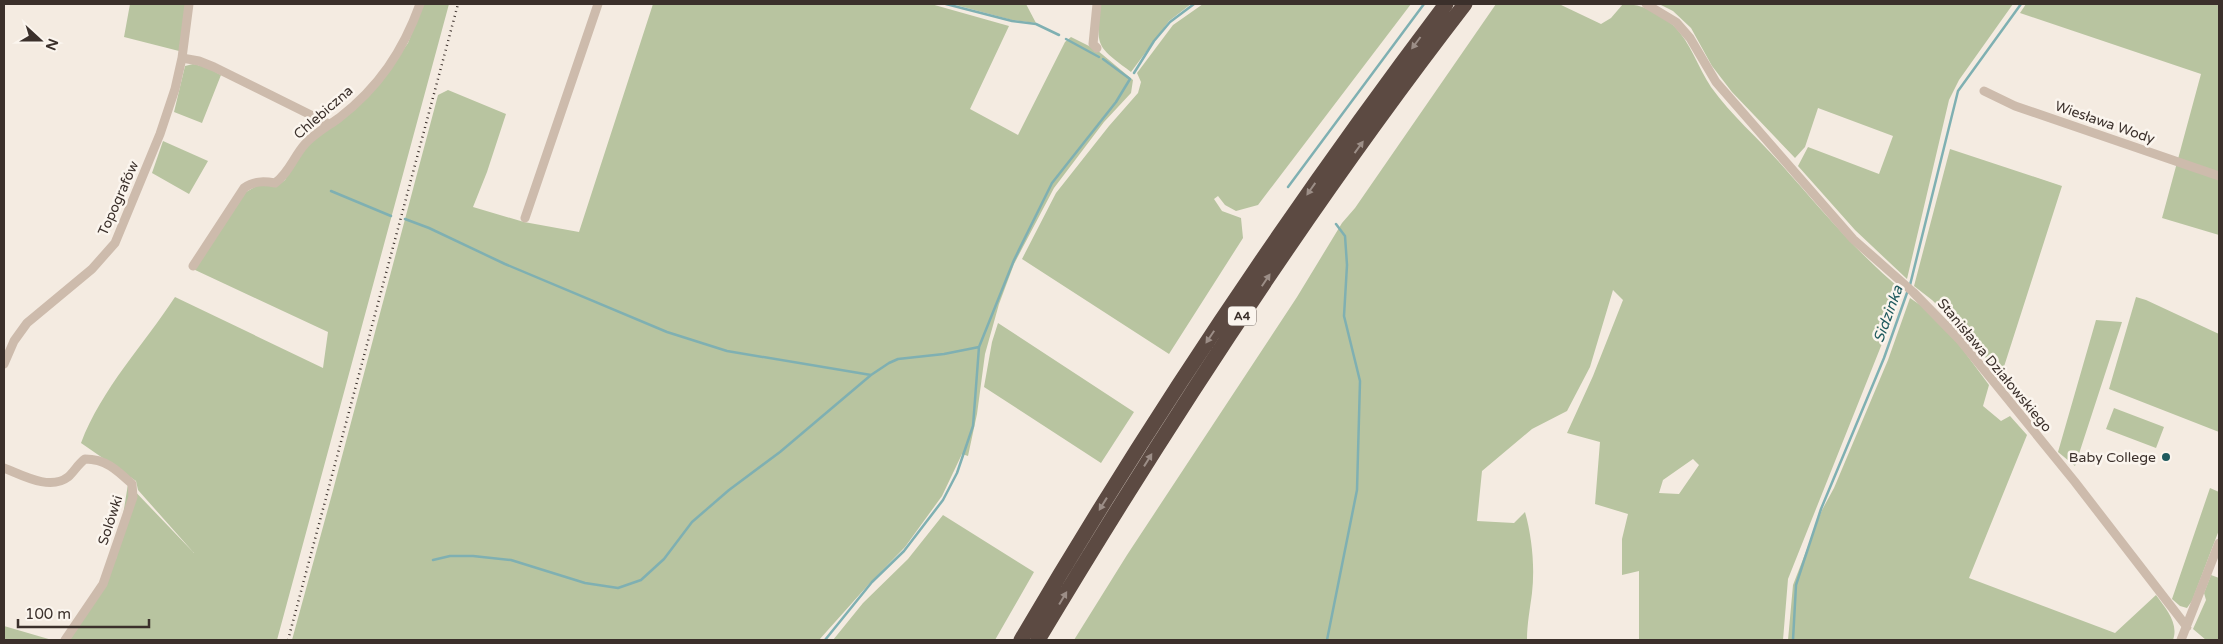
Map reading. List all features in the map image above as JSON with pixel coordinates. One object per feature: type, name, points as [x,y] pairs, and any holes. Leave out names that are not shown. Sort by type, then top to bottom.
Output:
[{"type":"highway","name":"A4","points":[[1021,640],[1199,353],[1323,172],[1446,4]]},
{"type":"highway","name":"A4","points":[[1038,640],[1124,499],[1212,361],[1346,166],[1465,4]]},
{"type":"street","name":"Topografów","points":[[4,364],[14,341],[27,324],[92,269],[115,243],[160,134],[176,89],[189,4]]},
{"type":"street","name":"Chlebiczna","points":[[192,266],[244,188],[252,183],[263,181],[275,183],[284,176],[305,144],[361,98],[391,64],[412,26],[420,4]]},
{"type":"street","points":[[526,218],[598,4]]},
{"type":"street","points":[[1097,4],[1093,44],[1097,48]]},
{"type":"street","name":"Stanisława Działowskiego","points":[[1646,4],[1665,14],[1690,38],[1716,82],[1732,102],[1853,239],[1942,320],[2075,482],[2187,627]]},
{"type":"street","points":[[182,58],[199,61],[214,67],[329,124]]},
{"type":"street","name":"Wiesława Wody","points":[[1984,91],[2015,106],[2219,176]]},
{"type":"street","name":"Solówki","points":[[4,468],[40,482],[53,483],[68,477],[85,459],[98,459],[119,472],[132,484],[133,497],[103,584],[65,640]]},
{"type":"street","points":[[2181,640],[2219,543]]},
{"type":"green space","points":[[130,4],[186,4],[179,51],[124,37]]},
{"type":"green space","points":[[423,4],[449,4],[277,640],[70,640],[116,559],[128,484],[194,553],[138,490],[136,481],[81,443],[100,404],[175,297],[323,368],[328,332],[193,269],[246,192],[258,185],[277,186],[285,180],[293,164],[308,144],[384,77],[408,43]]},
{"type":"green space","points":[[653,4],[931,4],[1009,26],[970,109],[1018,135],[1065,42],[1071,37],[1097,50],[1133,80],[1131,93],[1104,122],[1054,188],[1014,264],[999,304],[985,354],[977,414],[968,456],[962,454],[942,496],[905,547],[819,640],[292,640],[438,95],[448,90],[506,114],[473,207],[524,222],[579,232]]},
{"type":"green space","points":[[952,4],[1026,4],[1036,23],[1012,20]]},
{"type":"green space","points":[[1100,4],[1191,4],[1169,21],[1131,72],[1111,56],[1101,44],[1099,38]]},
{"type":"green space","points":[[1203,4],[1411,4],[1258,205],[1236,211],[1225,205],[1218,196],[1214,199],[1222,211],[1241,218],[1243,238],[1169,354],[1022,259],[1056,193],[1109,126],[1138,93],[1141,82],[1137,73],[1173,25]]},
{"type":"green space","points":[[1496,4],[1559,4],[1601,24],[1611,18],[1623,4],[1630,4],[1650,10],[1674,26],[1690,48],[1706,80],[1727,107],[1772,154],[1854,246],[1903,291],[1788,579],[1783,640],[1639,640],[1639,571],[1622,575],[1622,539],[1628,514],[1595,504],[1600,442],[1567,433],[1593,376],[1623,300],[1613,290],[1590,367],[1567,411],[1532,429],[1482,471],[1477,521],[1514,523],[1525,512],[1533,563],[1527,640],[1074,640],[1127,555],[1297,297],[1342,223],[1355,208]],"holes":[[[1693,459],[1699,465],[1679,494],[1659,493],[1663,480]]]},
{"type":"green space","points":[[1659,4],[2013,4],[1959,80],[1949,100],[1907,279],[1855,230],[1798,166],[1808,147],[1879,174],[1893,136],[1818,108],[1805,147],[1795,158],[1732,92],[1712,66],[1691,28],[1673,11]]},
{"type":"green space","points":[[2026,4],[2219,4],[2219,235],[2162,218],[2201,74],[2020,13]]},
{"type":"green space","points":[[193,64],[206,67],[221,75],[202,123],[174,112],[185,66]]},
{"type":"green space","points":[[163,141],[208,161],[189,194],[152,173]]},
{"type":"green space","points":[[1950,149],[2062,186],[2000,379],[1975,342],[1932,300],[1914,286]]},
{"type":"green space","points":[[2136,297],[2219,334],[2219,432],[2109,389]]},
{"type":"green space","points":[[1910,298],[1926,309],[1949,331],[1989,385],[1983,406],[2001,421],[2010,416],[2027,435],[1969,578],[2115,633],[2156,595],[2173,622],[2173,640],[1788,640],[1793,585],[1822,510],[1834,488],[1888,360]]},
{"type":"green space","points":[[2096,320],[2122,322],[2075,466],[2058,452]]},
{"type":"green space","points":[[998,323],[1134,412],[1101,463],[984,387],[992,342]]},
{"type":"green space","points":[[2114,408],[2164,427],[2156,448],[2106,429]]},
{"type":"green space","points":[[2210,488],[2219,492],[2219,530],[2192,601],[2187,608],[2180,606],[2172,599]]},
{"type":"green space","points":[[943,515],[1034,572],[995,640],[833,640],[863,603],[908,559]]},
{"type":"green space","points":[[2211,575],[2219,578],[2219,640],[2206,640],[2193,629],[2206,600],[2204,593]]},
{"type":"green space","points":[[4,626],[52,640],[4,640]]},
{"type":"waterway","points":[[946,4],[1012,21],[1036,24],[1059,35]]},
{"type":"waterway","points":[[1134,73],[1154,41],[1170,22],[1194,4]]},
{"type":"waterway","points":[[1288,187],[1424,4]]},
{"type":"waterway","name":"Sidzinka","points":[[1910,285],[1958,91],[2021,4]]},
{"type":"waterway","points":[[1066,39],[1099,57]]},
{"type":"waterway","points":[[825,640],[872,582],[904,551],[943,500],[957,473],[973,426],[979,347],[1014,260],[1052,183],[1116,102],[1130,79],[1103,59]]},
{"type":"waterway","points":[[331,191],[391,216]]},
{"type":"waterway","points":[[405,219],[429,228],[505,264],[667,332],[727,351],[871,375]]},
{"type":"waterway","points":[[1327,640],[1357,490],[1360,381],[1344,316],[1347,265],[1345,236],[1336,224]]},
{"type":"waterway","name":"Sidzinka","points":[[1793,640],[1796,585],[1821,509],[1884,358],[1908,290]]},
{"type":"waterway","points":[[433,560],[450,556],[473,556],[511,560],[585,583],[618,588],[641,580],[664,559],[692,522],[729,490],[780,452],[871,375],[898,359],[944,354],[979,347]]},
{"type":"railway","points":[[288,640],[458,4]]},
{"type":"place","name":"Baby College","points":[[2166,457]]}]
